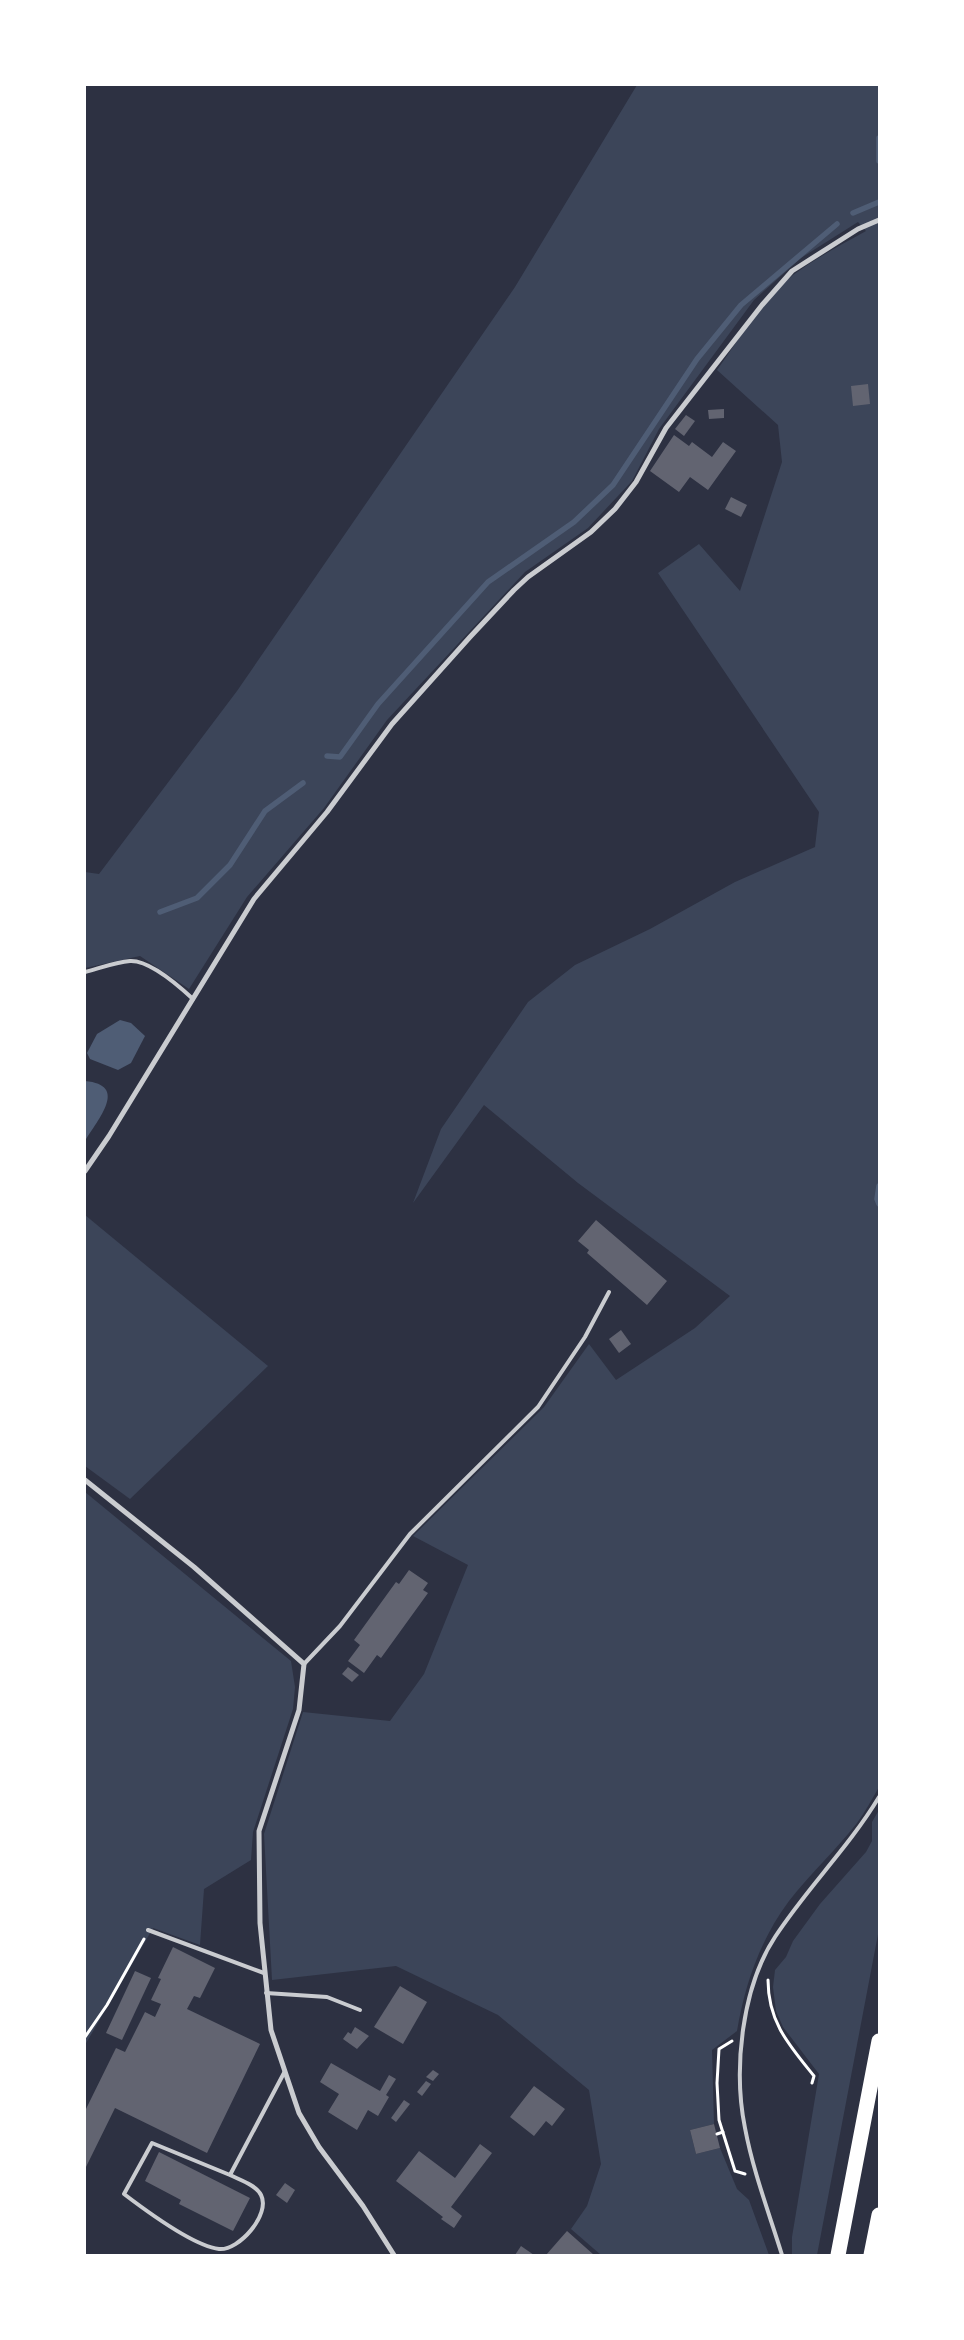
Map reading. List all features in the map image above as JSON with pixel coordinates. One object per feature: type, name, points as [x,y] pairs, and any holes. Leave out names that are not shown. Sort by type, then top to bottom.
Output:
[{"type":"highway","points":[[838,2255],[879,2040]]},
{"type":"highway","points":[[871,2255],[879,2215]]},
{"type":"street","points":[[85,1171],[109,1136],[254,899],[327,812],[392,724],[514,590],[528,577],[591,532],[615,509],[636,482],[666,428],[762,305],[792,271],[858,229],[879,220]]},
{"type":"street","points":[[85,1480],[194,1567],[304,1664],[299,1710],[259,1831],[260,1923],[271,2030],[299,2113],[318,2147],[363,2206],[394,2255]]},
{"type":"lane","points":[[85,972],[131,961],[140,963],[173,981],[193,998]]},
{"type":"lane","points":[[304,1664],[340,1626],[410,1534],[538,1407],[586,1337],[609,1292]]},
{"type":"lane","points":[[782,2255],[757,2178],[744,2126],[741,2035],[752,1987],[774,1938],[860,1828],[879,1797]]},
{"type":"lane","points":[[148,1930],[264,1973]]},
{"type":"lane","points":[[266,1993],[327,1996],[360,2010]]},
{"type":"lane","points":[[230,2175],[285,2071]]},
{"type":"lane","points":[[152,2142],[230,2175],[258,2190],[263,2198],[255,2225],[242,2242],[222,2249],[205,2245],[146,2210],[124,2194],[152,2142]]},
{"type":"path","points":[[85,2037],[107,2005],[148,1930]]},
{"type":"path","points":[[759,1970],[768,1974],[768,1998],[774,2020],[786,2041],[814,2076],[812,2082]]},
{"type":"path","points":[[741,2035],[719,2049],[717,2084],[719,2120],[735,2171],[757,2178]]},
{"type":"path","points":[[716,2134],[723,2132]]},
{"type":"shaded area","points":[[637,85],[879,85],[879,1787],[857,1823],[789,1901],[770,1931],[749,1979],[737,2031],[712,2050],[714,2124],[690,2130],[696,2154],[720,2148],[737,2189],[749,2200],[769,2255],[601,2255],[571,2229],[587,2206],[601,2164],[589,2090],[498,2015],[396,1966],[272,1980],[264,1834],[303,1712],[390,1721],[424,1674],[468,1565],[413,1536],[544,1407],[589,1344],[616,1380],[695,1328],[730,1296],[578,1183],[484,1105],[413,1203],[441,1129],[528,1002],[575,965],[650,929],[735,882],[815,847],[819,812],[658,573],[699,544],[740,591],[782,462],[778,425],[717,370],[771,295],[793,275],[866,231],[858,222],[801,258],[754,300],[659,429],[632,481],[588,528],[525,572],[387,720],[324,808],[247,897],[189,989],[140,956],[85,968],[85,872],[99,874],[237,691],[515,287]]},
{"type":"shaded area","points":[[120,1020],[131,1023],[145,1036],[131,1063],[118,1070],[90,1059],[87,1053],[97,1034]]},
{"type":"shaded area","points":[[85,1081],[98,1084],[105,1089],[108,1096],[102,1113],[85,1141]]},
{"type":"shaded area","points":[[85,1215],[268,1366],[130,1499],[85,1466]]},
{"type":"shaded area","points":[[85,1492],[291,1661],[295,1687],[293,1709],[253,1832],[251,1860],[204,1889],[200,1945],[153,1928],[85,2045]]},
{"type":"shaded area","points":[[879,1810],[879,1929],[817,2255],[792,2255],[792,2237],[819,2074],[783,2027],[776,2011],[773,1987],[775,1970],[786,1957],[793,1941],[820,1904],[866,1852],[872,1841],[872,1822]]},
{"type":"building","points":[[868,384],[870,404],[853,406],[851,386]]},
{"type":"building","points":[[724,409],[724,418],[709,419],[708,410]]},
{"type":"building","points":[[686,415],[695,421],[684,436],[675,429]]},
{"type":"building","points":[[674,435],[689,446],[692,442],[712,457],[723,442],[736,451],[708,490],[690,477],[679,492],[650,471]]},
{"type":"building","points":[[731,497],[747,505],[741,517],[725,509]]},
{"type":"building","points":[[596,1220],[667,1281],[647,1305],[587,1253],[589,1250],[578,1241]]},
{"type":"building","points":[[621,1330],[631,1344],[619,1353],[609,1339]]},
{"type":"building","points":[[409,1570],[428,1583],[423,1590],[428,1593],[381,1658],[377,1655],[364,1673],[348,1661],[360,1645],[354,1640],[396,1582],[399,1584]]},
{"type":"building","points":[[348,1667],[359,1675],[352,1682],[342,1674]]},
{"type":"building","points":[[173,1947],[215,1968],[200,1998],[194,1996],[187,2009],[260,2044],[207,2153],[115,2108],[85,2169],[85,2111],[116,2048],[125,2052],[145,2012],[155,2017],[161,2004],[151,2000],[161,1979],[158,1978]]},
{"type":"building","points":[[135,1971],[151,1978],[122,2040],[106,2033]]},
{"type":"building","points":[[400,1986],[427,2002],[403,2044],[374,2027]]},
{"type":"building","points":[[355,2027],[369,2036],[357,2049],[343,2039],[348,2032],[351,2034]]},
{"type":"building","points":[[331,2063],[380,2091],[389,2075],[396,2079],[386,2095],[389,2097],[378,2116],[368,2110],[357,2130],[328,2112],[339,2094],[320,2082]]},
{"type":"building","points":[[433,2070],[439,2074],[433,2081],[426,2077]]},
{"type":"building","points":[[426,2081],[431,2084],[422,2096],[417,2092]]},
{"type":"building","points":[[534,2086],[565,2109],[552,2126],[546,2121],[534,2136],[510,2117]]},
{"type":"building","points":[[404,2100],[410,2104],[396,2122],[391,2118]]},
{"type":"building","points":[[714,2124],[720,2148],[696,2154],[690,2130]]},
{"type":"building","points":[[480,2144],[492,2153],[451,2207],[462,2216],[454,2228],[441,2219],[443,2217],[396,2181],[419,2151],[455,2178]]},
{"type":"building","points":[[159,2152],[250,2198],[233,2231],[179,2204],[181,2200],[145,2181]]},
{"type":"building","points":[[285,2183],[295,2190],[287,2203],[276,2195]]},
{"type":"building","points":[[567,2231],[594,2255],[546,2255]]},
{"type":"building","points":[[521,2246],[534,2255],[515,2255]]},
{"type":"waterway","points":[[879,138],[879,161]]},
{"type":"waterway","points":[[853,213],[879,202]]},
{"type":"waterway","points":[[327,756],[340,757],[378,704],[488,582],[574,522],[613,485],[697,359],[741,305],[837,224]]},
{"type":"waterway","points":[[160,912],[197,898],[230,865],[265,811],[303,783]]},
{"type":"waterway","points":[[879,1186],[877,1199],[879,1204]]}]
